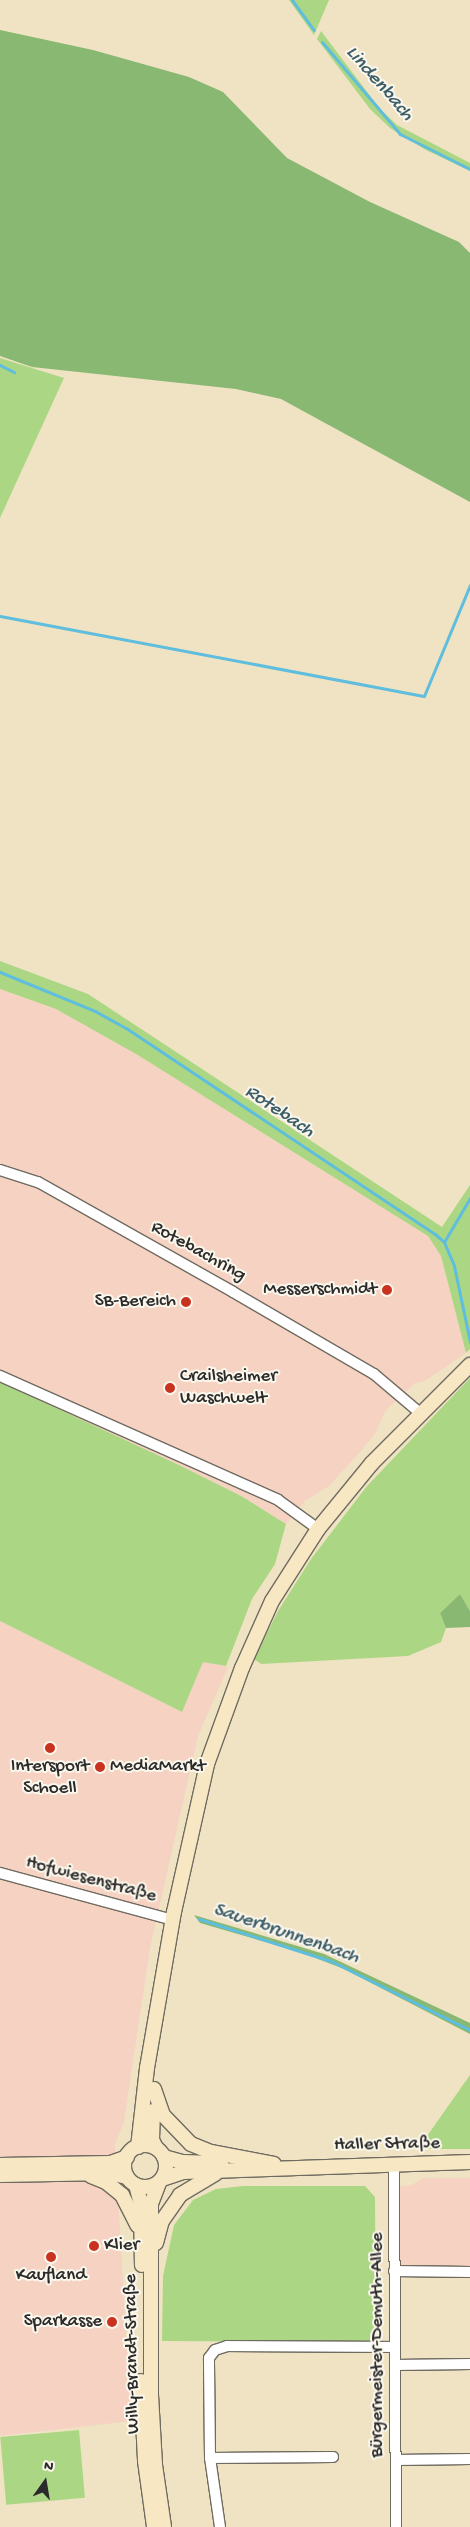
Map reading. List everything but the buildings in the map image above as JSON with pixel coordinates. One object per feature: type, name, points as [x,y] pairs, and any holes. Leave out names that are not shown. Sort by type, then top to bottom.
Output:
[{"type":"main road","points":[[0,2165],[110,2163],[127,2157],[138,2147],[172,1920],[203,1781],[227,1705],[272,1602],[318,1529],[372,1462],[470,1365]]},
{"type":"main road","points":[[0,2175],[84,2173],[132,2181],[148,2187],[160,2181],[166,2168],[151,2129],[154,2089],[152,2046]]},
{"type":"main road","points":[[154,2089],[163,2115],[191,2144],[211,2152],[278,2164]]},
{"type":"main road","points":[[138,2147],[160,2153]]},
{"type":"main road","name":"Haller Straße","points":[[160,2153],[183,2162],[304,2166]]},
{"type":"main road","points":[[127,2157],[132,2181]]},
{"type":"main road","name":"Haller Straße","points":[[160,2181],[183,2172],[223,2172],[304,2166],[470,2162]]},
{"type":"main road","points":[[151,2276],[158,2235],[168,2209],[190,2187],[223,2172]]},
{"type":"main road","points":[[84,2173],[106,2182],[122,2195],[134,2213],[141,2238]]},
{"type":"main road","name":"Willy-Brandt-Straße","points":[[132,2181],[140,2195],[141,2409],[154,2527]]},
{"type":"main road","name":"Willy-Brandt-Straße","points":[[160,2181],[151,2204],[152,2420],[164,2527]]},
{"type":"street","name":"Rotebachring","points":[[0,1170],[38,1182],[258,1306],[374,1374],[420,1413]]},
{"type":"street","points":[[0,1376],[278,1500],[318,1529]]},
{"type":"street","name":"Hofwiesenstraße","points":[[0,1873],[172,1920]]},
{"type":"street","name":"Bürgermeister-Demuth-Allee","points":[[394,2164],[396,2527]]},
{"type":"street","points":[[394,2272],[470,2272]]},
{"type":"street","points":[[220,2527],[210,2458],[209,2358],[215,2350],[226,2346],[394,2347]]},
{"type":"street","points":[[394,2365],[470,2364]]},
{"type":"street","points":[[210,2458],[333,2457]]},
{"type":"street","points":[[396,2460],[470,2459]]},
{"type":"shaded area","points":[[0,989],[56,1009],[136,1054],[428,1236],[441,1256],[466,1353],[425,1381],[415,1383],[386,1410],[375,1434],[360,1452],[329,1486],[305,1501],[286,1524],[243,1497],[179,1465],[0,1382]]},
{"type":"shaded area","points":[[0,1621],[182,1712],[203,1661],[228,1667],[198,1736],[150,1948],[124,2122],[115,2144],[131,2421],[0,2436]]},
{"type":"shaded area","points":[[423,2178],[470,2178],[470,2267],[400,2266],[397,2186],[412,2185]]},
{"type":"green space","points":[[289,0],[329,0],[314,35]]},
{"type":"green space","points":[[0,30],[93,50],[189,77],[223,92],[287,158],[370,202],[459,242],[470,253],[470,502],[281,399],[236,389],[32,367],[0,356]]},
{"type":"green space","points":[[321,31],[380,109],[397,125],[470,163],[470,171],[426,150],[390,128],[370,109],[317,39]]},
{"type":"green space","points":[[0,358],[64,378],[0,518]]},
{"type":"green space","points":[[0,961],[88,994],[442,1227],[470,1185],[470,1349],[466,1353],[441,1256],[428,1236],[136,1054],[56,1009],[0,989]]},
{"type":"green space","points":[[470,1378],[470,1611],[460,1594],[440,1613],[446,1628],[441,1642],[408,1656],[261,1664],[254,1659],[278,1611],[311,1559],[367,1486]]},
{"type":"green space","points":[[0,1382],[179,1465],[243,1497],[286,1524],[275,1564],[252,1599],[226,1666],[203,1662],[182,1712],[0,1621]]},
{"type":"green space","points":[[460,1594],[470,1611],[470,1627],[446,1628],[440,1613]]},
{"type":"green space","points":[[194,1915],[324,1954],[470,2023],[470,2034],[344,1969],[300,1952],[200,1923]]},
{"type":"green space","points":[[470,2075],[470,2149],[425,2149],[420,2146]]},
{"type":"green space","points":[[243,2186],[365,2186],[375,2197],[376,2342],[162,2341],[163,2276],[174,2225],[193,2200],[216,2189]]},
{"type":"green space","points":[[79,2430],[85,2498],[6,2505],[0,2437]]},
{"type":"waterway","name":"Lindenbach","points":[[292,0],[314,30]]},
{"type":"waterway","name":"Lindenbach","points":[[322,42],[400,134],[470,169]]},
{"type":"waterway","points":[[0,365],[14,372]]},
{"type":"waterway","points":[[0,616],[424,696],[470,585]]},
{"type":"waterway","name":"Rotebach","points":[[0,972],[95,1011],[126,1028],[436,1235],[444,1242],[454,1266],[470,1342]]},
{"type":"waterway","points":[[444,1242],[470,1198]]},
{"type":"waterway","name":"Sauerbrunnenbach","points":[[199,1919],[331,1961],[470,2030]]},
{"type":"place","name":"Messerschmidt","points":[[387,1290]]},
{"type":"place","name":"SB-Bereich","points":[[186,1302]]},
{"type":"place","name":"Crailsheimer Waschwelt","points":[[170,1388]]},
{"type":"place","name":"Intersport Schoell","points":[[50,1748]]},
{"type":"place","name":"MediaMarkt","points":[[100,1767]]},
{"type":"place","name":"Klier","points":[[94,2246]]},
{"type":"place","name":"Kaufland","points":[[51,2257]]},
{"type":"place","name":"Sparkasse","points":[[112,2322]]}]
